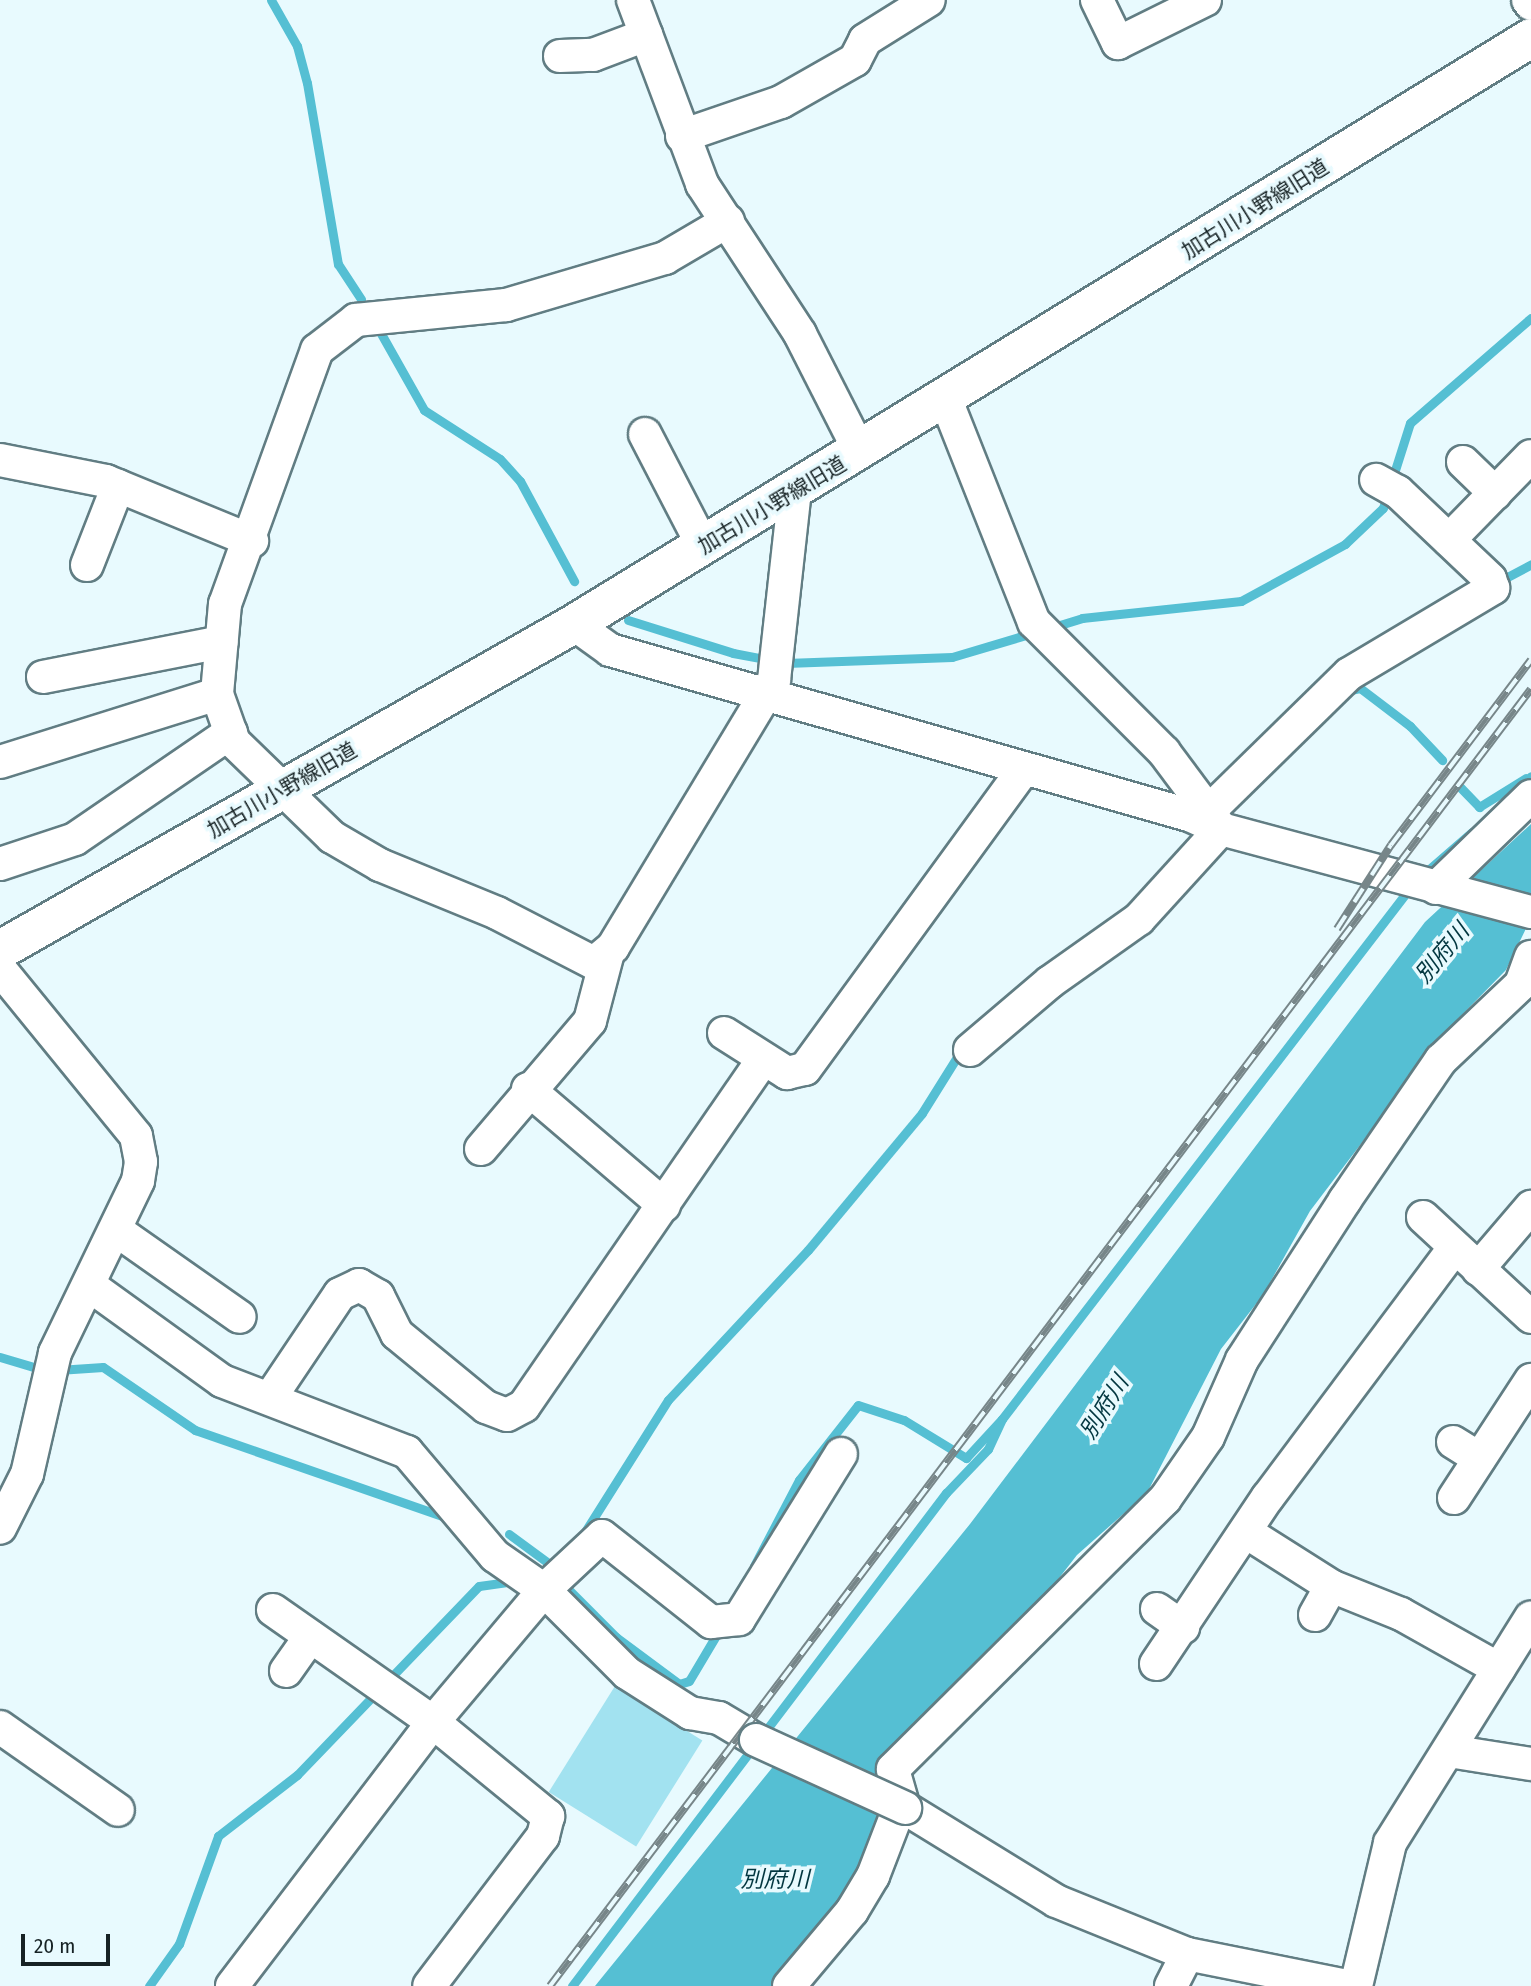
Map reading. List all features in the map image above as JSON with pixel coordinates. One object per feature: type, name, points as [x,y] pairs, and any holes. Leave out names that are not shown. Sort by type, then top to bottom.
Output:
[{"type":"street","points":[[633,0],[702,184],[800,334],[860,452]]},
{"type":"street","points":[[682,136],[781,102],[855,60],[866,40],[929,0]]},
{"type":"street","points":[[1097,0],[1118,43],[1205,0]]},
{"type":"street","name":"加古川小野線旧道","points":[[0,950],[574,624],[860,452],[946,400],[1530,26]]},
{"type":"street","points":[[560,56],[593,55],[646,35]]},
{"type":"street","points":[[607,956],[594,962],[497,913],[380,865],[332,837],[287,787],[231,732],[217,694],[225,604],[252,541],[279,444],[317,350],[356,320],[506,305],[665,258],[728,221]]},
{"type":"street","points":[[946,400],[1041,630],[1164,752],[1210,821]]},
{"type":"street","points":[[645,434],[703,546]]},
{"type":"street","points":[[1449,540],[1531,456]]},
{"type":"street","points":[[0,460],[118,486],[252,541]]},
{"type":"street","points":[[1463,462],[1494,493]]},
{"type":"street","points":[[970,1051],[1050,982],[1139,919],[1210,821],[1349,674],[1493,588],[1449,540],[1398,492],[1377,480]]},
{"type":"street","points":[[87,565],[118,486]]},
{"type":"street","points":[[481,1149],[517,1111],[528,1089],[590,1021],[607,956],[770,688],[780,645],[794,491]]},
{"type":"street","points":[[574,624],[610,650],[770,688],[1023,770],[1210,821],[1436,888],[1531,912]]},
{"type":"street","points":[[43,677],[222,642]]},
{"type":"street","points":[[0,762],[217,694]]},
{"type":"street","points":[[0,864],[75,839],[231,732]]},
{"type":"street","points":[[724,1032],[787,1073],[805,1069],[1023,770]]},
{"type":"street","points":[[1436,888],[1531,796]]},
{"type":"street","points":[[789,1986],[852,1911],[873,1876],[902,1801],[893,1769],[1165,1499],[1208,1437],[1242,1360],[1345,1200],[1441,1060],[1521,984],[1531,957]]},
{"type":"street","points":[[0,969],[136,1136],[138,1181],[51,1370],[27,1474],[0,1528]]},
{"type":"street","points":[[270,1398],[340,1294],[359,1285],[378,1296],[397,1334],[486,1407],[507,1415],[524,1406],[763,1059]]},
{"type":"street","points":[[528,1089],[664,1205]]},
{"type":"street","points":[[1478,1269],[1531,1207]]},
{"type":"street","points":[[1423,1217],[1531,1317]]},
{"type":"street","points":[[116,1230],[240,1317]]},
{"type":"street","points":[[1156,1664],[1246,1532],[1352,1362],[1454,1248]]},
{"type":"street","points":[[89,1285],[222,1381],[407,1452],[507,1564],[543,1590],[627,1673],[690,1713],[719,1718],[756,1740],[905,1808],[1056,1901],[1187,1954],[1347,1986]]},
{"type":"street","points":[[1454,1498],[1531,1380]]},
{"type":"street","points":[[1453,1442],[1479,1458]]},
{"type":"street","points":[[232,1986],[433,1722],[543,1590],[601,1536],[711,1622],[739,1619],[830,1493],[841,1454]]},
{"type":"street","points":[[1246,1532],[1331,1586],[1402,1614],[1499,1669]]},
{"type":"street","points":[[1315,1615],[1331,1586]]},
{"type":"street","points":[[1157,1609],[1183,1627]]},
{"type":"street","points":[[273,1610],[433,1722],[548,1816],[543,1836],[429,1986]]},
{"type":"street","points":[[1356,1986],[1390,1843],[1531,1617]]},
{"type":"street","points":[[286,1671],[310,1636]]},
{"type":"street","points":[[0,1727],[118,1810]]},
{"type":"street","points":[[1449,1751],[1531,1764]]},
{"type":"street","points":[[1171,1986],[1187,1954]]},
{"type":"shaded area","points":[[615,1686],[702,1741],[636,1847],[549,1792]]},
{"type":"water","name":"別府川","points":[[1531,824],[1531,918],[1506,970],[1449,1028],[1310,1211],[1263,1295],[1221,1349],[1147,1493],[1077,1555],[909,1771],[863,1871],[775,1986],[595,1986],[970,1524],[1425,922]]},
{"type":"waterway","points":[[271,0],[297,46],[307,83],[338,264],[361,299]]},
{"type":"waterway","points":[[1050,628],[1082,618],[1241,601],[1345,544],[1383,508],[1410,423],[1531,318]]},
{"type":"waterway","points":[[379,330],[424,410],[500,459],[520,481],[574,581]]},
{"type":"waterway","points":[[1496,583],[1531,564]]},
{"type":"waterway","points":[[628,620],[733,653],[786,663],[952,657],[1036,632]]},
{"type":"waterway","points":[[1346,691],[1360,688],[1410,726],[1442,760]]},
{"type":"waterway","points":[[1518,790],[1531,776]]},
{"type":"waterway","points":[[1460,787],[1479,807],[1526,778]]},
{"type":"waterway","points":[[1426,872],[1472,832]]},
{"type":"waterway","points":[[572,1986],[946,1493],[988,1449],[1002,1419],[1406,893]]},
{"type":"waterway","points":[[581,1538],[668,1400],[808,1250],[922,1113],[962,1049]]},
{"type":"waterway","points":[[0,1357],[44,1370]]},
{"type":"waterway","points":[[58,1370],[103,1367],[195,1430],[450,1519]]},
{"type":"waterway","points":[[754,1566],[799,1480],[858,1405],[904,1420],[966,1458],[1002,1419]]},
{"type":"waterway","points":[[509,1534],[551,1565],[551,1572]]},
{"type":"waterway","points":[[728,1611],[747,1578]]},
{"type":"waterway","points":[[149,1986],[179,1944],[218,1836],[297,1775],[479,1586],[514,1581]]},
{"type":"waterway","points":[[560,1581],[616,1637],[679,1684],[689,1681],[721,1627]]},
{"type":"railway","points":[[1337,929],[1391,845],[1531,660]]},
{"type":"railway","points":[[550,1986],[1531,689]]}]
